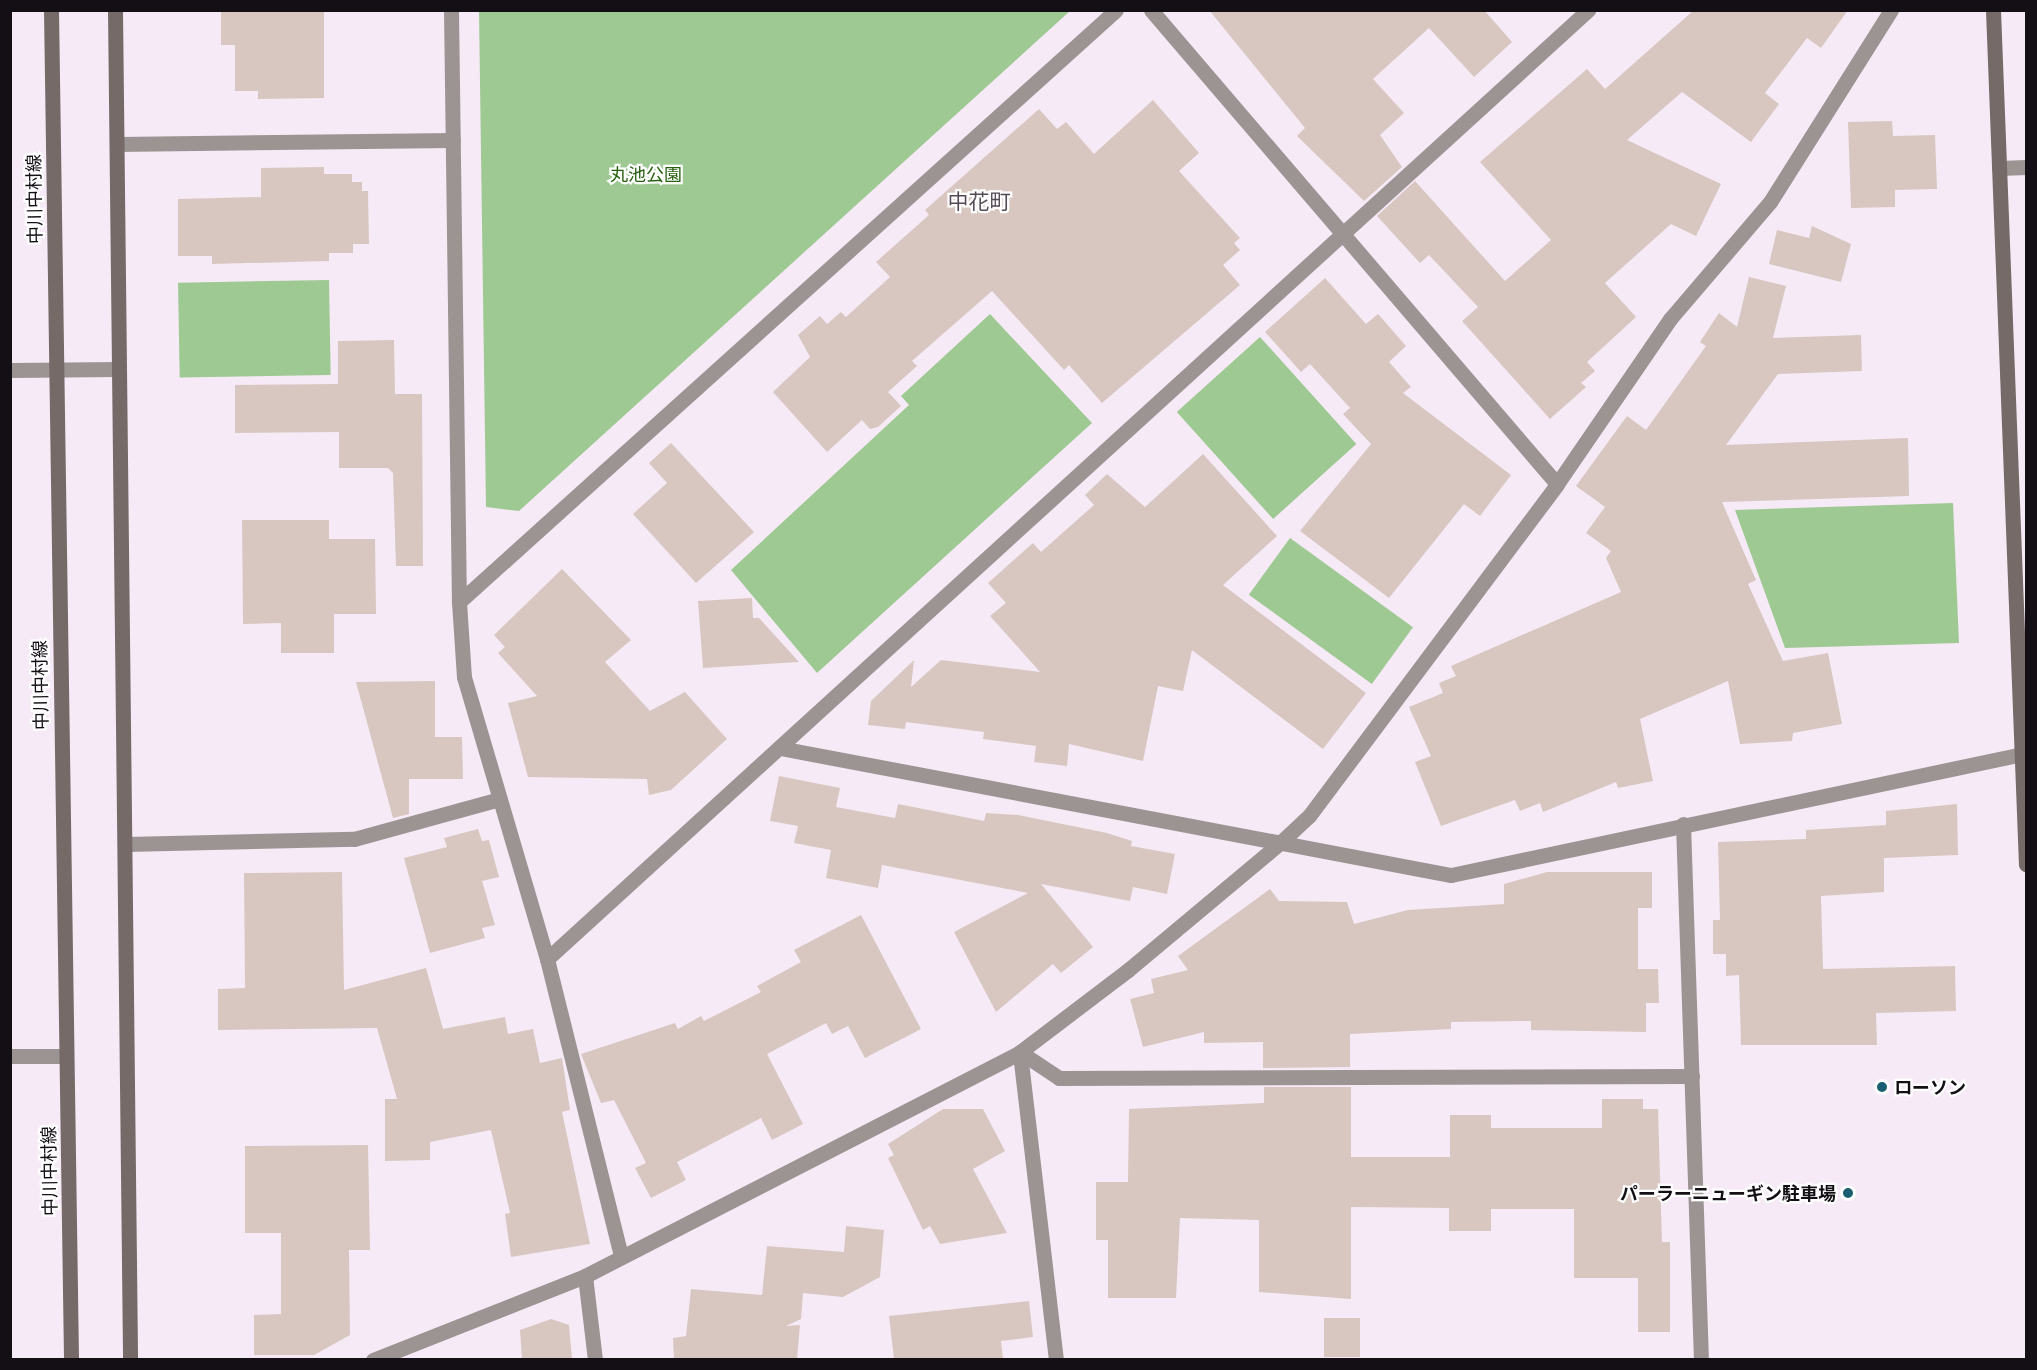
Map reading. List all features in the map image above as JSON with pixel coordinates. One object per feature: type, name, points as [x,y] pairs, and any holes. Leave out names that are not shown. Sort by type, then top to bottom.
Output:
[{"type":"main road","name":"中川中村線","points":[[51,10],[71,1359]]},
{"type":"main road","points":[[115,10],[130,1359]]},
{"type":"main road","points":[[1993,10],[2026,864]]},
{"type":"street","points":[[451,10],[459,602],[464,677],[547,959],[621,1255]]},
{"type":"street","points":[[459,602],[1116,10]]},
{"type":"street","points":[[1150,10],[1557,484]]},
{"type":"street","points":[[547,959],[1340,233],[1588,10]]},
{"type":"street","points":[[373,1359],[585,1276],[621,1255],[1020,1052],[1128,970],[1281,842],[1309,816],[1557,484],[1670,319],[1770,202],[1891,10]]},
{"type":"street","points":[[117,144],[453,140]]},
{"type":"street","points":[[1999,168],[2026,167]]},
{"type":"street","points":[[10,370],[119,369]]},
{"type":"street","points":[[780,748],[1452,875],[2022,754]]},
{"type":"street","points":[[126,844],[354,839],[500,799]]},
{"type":"street","points":[[1683,825],[1701,1359]]},
{"type":"street","points":[[1020,1052],[1059,1078],[1692,1076]]},
{"type":"street","points":[[1020,1052],[1056,1359]]},
{"type":"street","points":[[10,1056],[66,1056]]},
{"type":"street","points":[[585,1276],[595,1359]]},
{"type":"green space","name":"丸池公園","points":[[479,10],[1070,11],[519,511],[486,507]]},
{"type":"green space","points":[[329,280],[331,375],[180,378],[178,283]]},
{"type":"green space","points":[[990,314],[1092,423],[817,673],[731,570],[909,405],[901,396]]},
{"type":"green space","points":[[1260,337],[1356,444],[1273,519],[1177,412]]},
{"type":"green space","points":[[1953,503],[1959,643],[1785,648],[1735,510]]},
{"type":"green space","points":[[1290,538],[1413,627],[1372,684],[1249,595]]},
{"type":"building","points":[[221,10],[324,10],[324,98],[258,99],[258,91],[235,91],[235,45],[221,45]]},
{"type":"building","points":[[1209,10],[1484,10],[1512,42],[1474,77],[1429,28],[1373,79],[1404,113],[1380,135],[1402,167],[1364,201],[1297,136],[1305,128]]},
{"type":"building","points":[[1694,10],[1848,10],[1821,48],[1807,38],[1765,93],[1779,104],[1751,142],[1682,92],[1627,140],[1721,184],[1696,236],[1671,224],[1605,283],[1636,317],[1587,362],[1595,371],[1581,383],[1586,387],[1550,419],[1462,321],[1478,307],[1429,255],[1420,263],[1377,216],[1415,181],[1505,281],[1551,240],[1480,162],[1587,69],[1605,89]]},
{"type":"building","points":[[1153,100],[1199,153],[1179,171],[1240,238],[1234,243],[1240,250],[1223,265],[1240,285],[1102,403],[1069,365],[1064,370],[992,291],[912,361],[917,366],[888,392],[901,406],[878,427],[870,429],[862,420],[827,452],[773,392],[810,357],[798,335],[820,316],[827,324],[841,312],[846,317],[890,277],[876,262],[929,215],[925,210],[1039,109],[1057,129],[1066,122],[1094,154]]},
{"type":"building","points":[[1892,121],[1893,136],[1935,135],[1937,189],[1895,190],[1895,207],[1851,208],[1848,122]]},
{"type":"building","points":[[324,167],[324,174],[352,174],[352,182],[362,182],[362,191],[368,191],[369,244],[353,244],[353,253],[329,253],[329,261],[212,264],[212,256],[178,256],[178,199],[261,197],[261,168]]},
{"type":"building","points":[[1812,226],[1851,244],[1841,282],[1769,264],[1777,230],[1809,238]]},
{"type":"building","points":[[1749,277],[1786,286],[1773,338],[1861,335],[1862,371],[1778,374],[1726,445],[1908,438],[1909,496],[1722,502],[1756,580],[1748,584],[1783,661],[1828,653],[1842,724],[1793,733],[1792,741],[1740,744],[1728,681],[1640,719],[1653,781],[1618,788],[1616,782],[1543,812],[1540,803],[1520,811],[1515,800],[1441,826],[1415,762],[1431,756],[1409,707],[1443,693],[1439,683],[1456,676],[1451,666],[1621,592],[1606,558],[1611,551],[1586,533],[1605,507],[1576,486],[1627,416],[1646,430],[1706,346],[1700,342],[1719,313],[1737,327]]},
{"type":"building","points":[[1325,278],[1366,324],[1378,314],[1406,346],[1389,362],[1411,387],[1403,393],[1511,475],[1480,516],[1464,504],[1389,598],[1300,531],[1371,444],[1343,414],[1350,408],[1310,364],[1301,372],[1265,332]]},
{"type":"building","points":[[394,340],[395,394],[422,394],[423,566],[396,566],[393,473],[388,468],[339,468],[339,432],[235,433],[235,385],[338,384],[338,341]]},
{"type":"building","points":[[671,443],[754,532],[696,583],[633,514],[667,483],[649,463]]},
{"type":"building","points":[[1203,454],[1277,536],[1223,585],[1366,693],[1323,749],[1192,650],[1183,691],[1158,686],[1143,761],[1069,744],[1067,766],[1034,762],[1036,746],[983,739],[984,732],[906,722],[905,729],[868,725],[871,701],[914,660],[911,687],[941,660],[1040,672],[990,616],[1006,603],[988,583],[1033,543],[1041,552],[1094,505],[1085,495],[1107,474],[1145,507]]},
{"type":"building","points":[[242,520],[329,520],[329,539],[375,539],[376,614],[334,614],[334,653],[281,653],[281,623],[243,624]]},
{"type":"building","points":[[562,569],[631,640],[605,662],[650,711],[685,692],[727,739],[671,790],[649,795],[647,779],[528,777],[508,703],[537,696],[498,653],[505,647],[494,635]]},
{"type":"building","points":[[752,598],[753,618],[759,618],[799,662],[703,668],[698,601]]},
{"type":"building","points":[[435,681],[435,737],[462,737],[463,779],[409,779],[409,814],[393,818],[356,682]]},
{"type":"building","points":[[779,776],[840,788],[836,807],[895,818],[898,804],[984,821],[986,813],[1018,815],[1107,833],[1132,841],[1131,846],[1175,854],[1167,894],[1133,887],[1130,901],[1041,884],[1093,947],[1061,973],[1053,964],[996,1012],[954,932],[1028,893],[882,865],[878,888],[826,878],[831,850],[794,843],[798,826],[770,821]]},
{"type":"building","points":[[1957,804],[1958,855],[1884,858],[1884,892],[1821,896],[1823,969],[1955,966],[1956,1011],[1876,1013],[1877,1045],[1741,1045],[1739,975],[1726,976],[1726,954],[1713,954],[1713,920],[1720,920],[1718,842],[1806,839],[1806,830],[1886,825],[1886,811]]},
{"type":"building","points":[[478,829],[482,841],[489,840],[499,877],[482,881],[495,925],[482,928],[485,938],[430,953],[404,858],[447,847],[444,838]]},
{"type":"building","points":[[342,872],[344,990],[426,968],[443,1029],[505,1017],[508,1034],[533,1029],[540,1063],[562,1058],[570,1110],[562,1112],[590,1244],[511,1257],[505,1214],[510,1213],[491,1130],[430,1142],[430,1160],[385,1161],[385,1099],[397,1099],[377,1028],[218,1030],[218,989],[245,988],[244,873]]},
{"type":"building","points":[[1547,872],[1652,872],[1652,908],[1638,908],[1638,969],[1658,969],[1659,1003],[1646,1003],[1646,1032],[1531,1030],[1531,1021],[1451,1022],[1451,1029],[1350,1034],[1350,1067],[1263,1068],[1263,1042],[1204,1043],[1204,1032],[1143,1047],[1130,999],[1154,993],[1151,979],[1188,970],[1178,956],[1270,889],[1279,901],[1347,902],[1354,924],[1408,910],[1504,904],[1504,884]]},
{"type":"building","points":[[861,915],[921,1029],[865,1058],[848,1026],[832,1034],[826,1023],[767,1054],[803,1124],[772,1140],[761,1118],[677,1162],[686,1180],[651,1198],[635,1168],[646,1163],[614,1100],[601,1103],[581,1054],[675,1023],[678,1029],[701,1016],[704,1021],[761,992],[757,986],[801,962],[794,950]]},
{"type":"building","points":[[1264,1087],[1351,1087],[1351,1157],[1450,1157],[1450,1115],[1491,1115],[1491,1128],[1602,1128],[1602,1099],[1643,1099],[1643,1109],[1658,1109],[1662,1242],[1670,1242],[1670,1332],[1638,1332],[1638,1278],[1574,1278],[1574,1209],[1491,1209],[1491,1231],[1449,1231],[1449,1208],[1351,1207],[1351,1299],[1259,1292],[1259,1220],[1180,1218],[1176,1298],[1108,1298],[1108,1240],[1096,1240],[1096,1182],[1128,1182],[1129,1109],[1264,1103]]},
{"type":"building","points":[[943,1109],[983,1109],[1005,1151],[973,1169],[1007,1233],[940,1244],[930,1226],[923,1230],[888,1158],[894,1155],[888,1144]]},
{"type":"building","points":[[368,1145],[370,1250],[349,1250],[350,1335],[314,1355],[254,1355],[254,1315],[281,1314],[281,1233],[245,1233],[245,1146]]},
{"type":"building","points":[[846,1226],[884,1230],[880,1277],[843,1297],[803,1293],[801,1319],[786,1326],[800,1325],[797,1359],[674,1359],[673,1338],[686,1336],[691,1289],[762,1295],[767,1246],[844,1252]]},
{"type":"building","points":[[1029,1301],[1033,1337],[1001,1341],[1003,1359],[894,1359],[889,1316]]},
{"type":"building","points":[[1324,1318],[1360,1318],[1360,1357],[1324,1357]]},
{"type":"building","points":[[551,1319],[569,1325],[572,1359],[522,1359],[520,1330]]},
{"type":"place","name":"ローソン","points":[[1882,1087]]},
{"type":"place","name":"パーラーニューギン駐車場","points":[[1848,1193]]},
{"type":"district","name":"中花町","points":[[979,201]]}]
